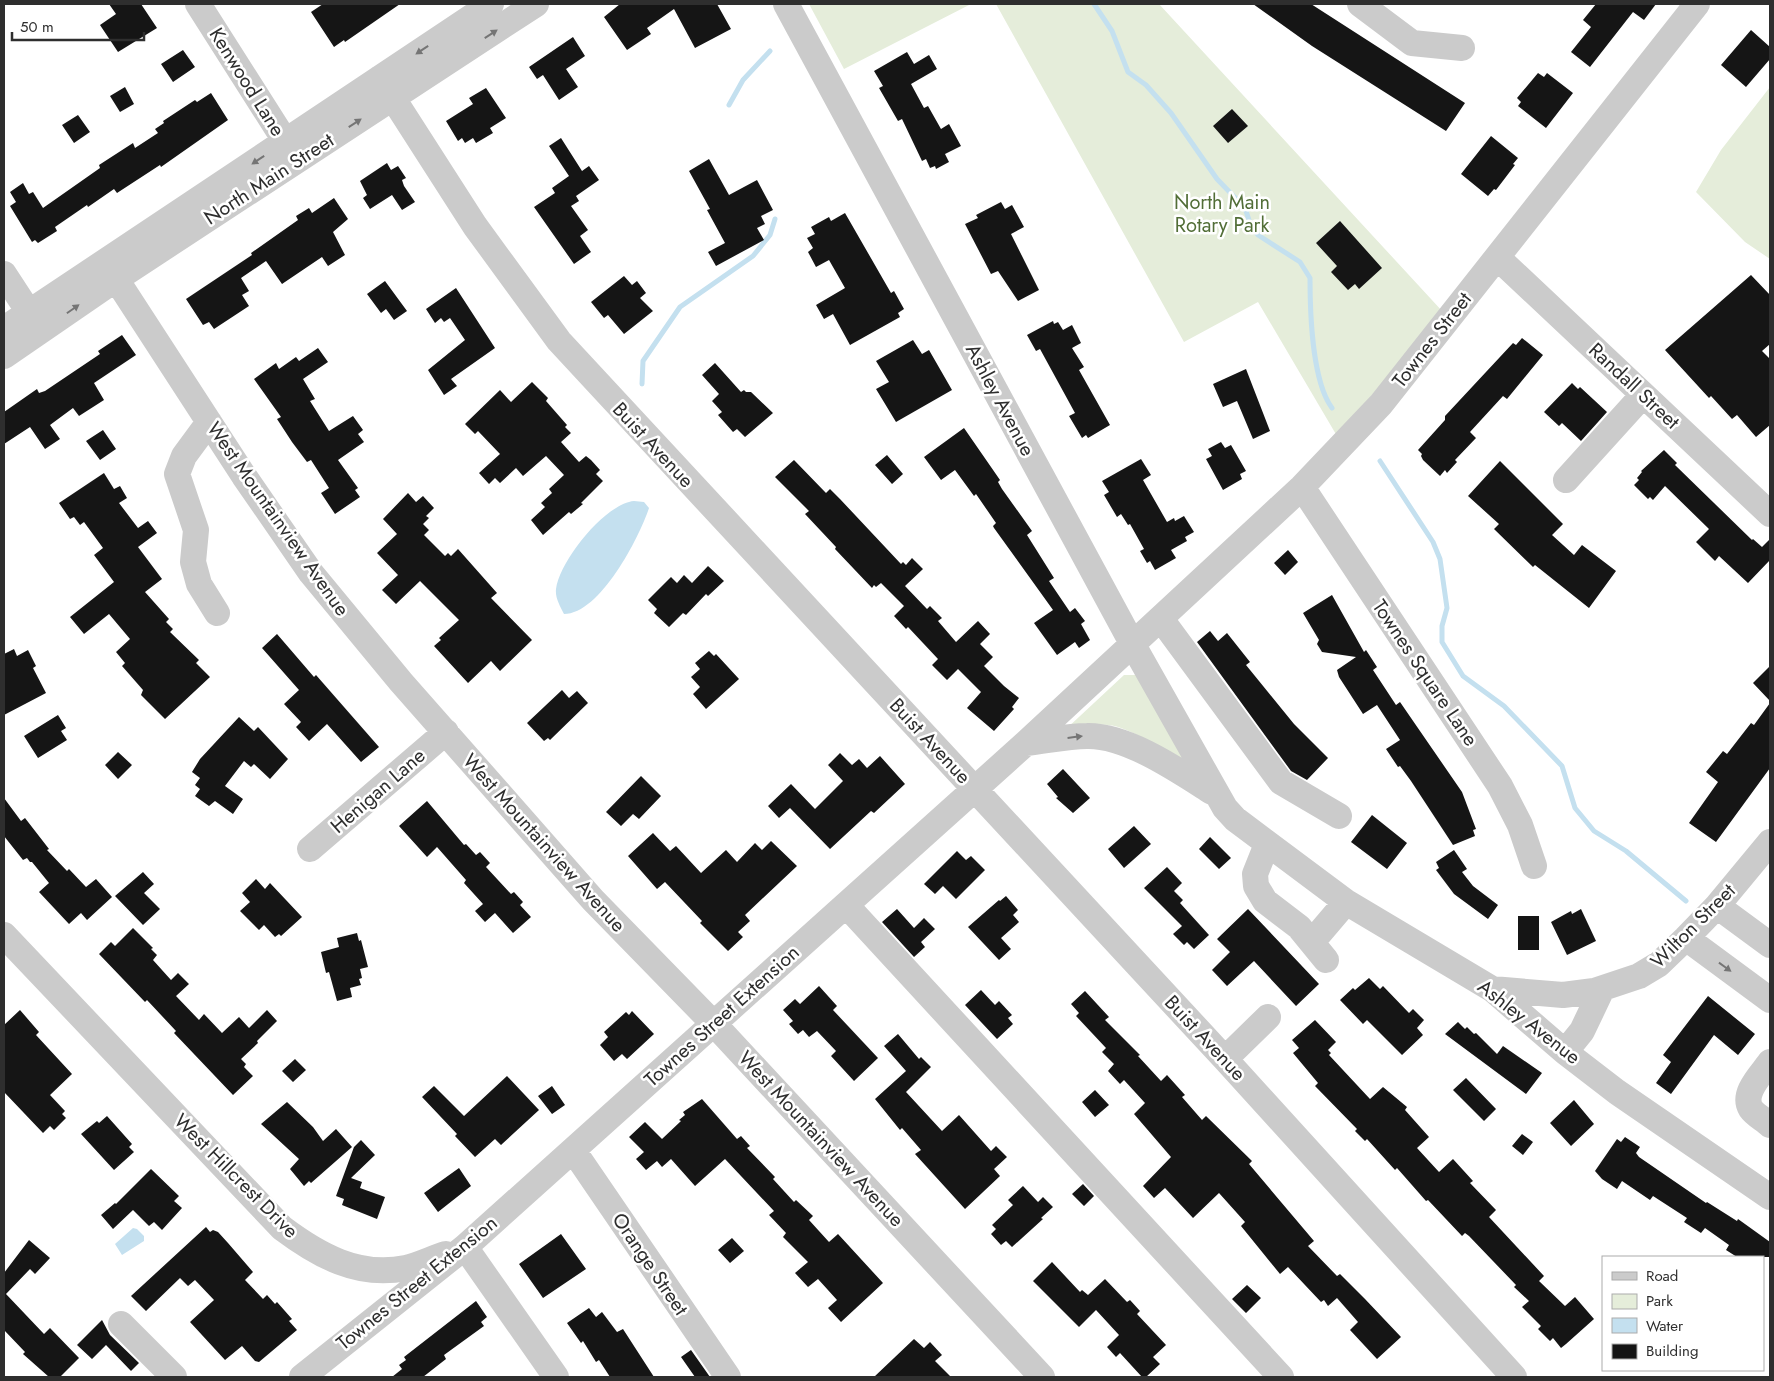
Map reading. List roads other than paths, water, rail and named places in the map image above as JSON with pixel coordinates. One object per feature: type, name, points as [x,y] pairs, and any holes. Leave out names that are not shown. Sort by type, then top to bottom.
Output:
[{"type":"street","name":"Kenwood Lane","points":[[198,4],[291,151]]},
{"type":"street","name":"North Main Street","points":[[386,88],[492,4]]},
{"type":"street","name":"North Main Street","points":[[4,356],[36,321],[110,270],[386,88],[536,4]]},
{"type":"street","name":"Ashley Avenue","points":[[786,4],[1216,795],[1236,819],[1346,902],[1492,989],[1565,1052],[1618,1092],[1770,1197]]},
{"type":"street","points":[[1360,4],[1412,43],[1462,48]]},
{"type":"street","name":"Townes Street","points":[[1133,645],[1302,487],[1382,404],[1697,4]]},
{"type":"street","name":"Buist Avenue","points":[[386,88],[475,226],[559,341],[1225,1059],[1514,1377]]},
{"type":"street","name":"Randall Street","points":[[1498,258],[1770,514]]},
{"type":"street","name":"West Mountainview Avenue","points":[[110,270],[209,422],[311,573],[401,682],[592,900],[714,1024],[1042,1377]]},
{"type":"street","points":[[4,274],[36,321]]},
{"type":"street","name":"North Main Street","points":[[4,329],[36,321]]},
{"type":"street","points":[[1566,480],[1643,395]]},
{"type":"street","points":[[209,422],[184,456],[177,474],[196,530],[193,562],[199,584],[217,613]]},
{"type":"street","name":"Townes Square Lane","points":[[1302,487],[1500,786],[1520,825],[1534,866]]},
{"type":"street","points":[[1161,619],[1281,782],[1339,816]]},
{"type":"street","name":"Townes Street Extension","points":[[302,1377],[465,1247],[1133,645]]},
{"type":"street","name":"Henigan Lane","points":[[310,849],[446,732]]},
{"type":"street","name":"Ashley Avenue","points":[[1026,743],[1087,736],[1117,741],[1182,772],[1216,795]]},
{"type":"street","name":"Wilton Street","points":[[1492,989],[1563,995],[1602,989],[1639,976],[1659,964],[1686,938],[1717,906],[1770,842]]},
{"type":"street","points":[[1267,844],[1255,874],[1256,886],[1265,901],[1299,926],[1319,951],[1346,902]]},
{"type":"street","points":[[846,905],[1281,1377]]},
{"type":"street","points":[[1717,906],[1770,945]]},
{"type":"street","name":"West Hillcrest Drive","points":[[4,935],[282,1228],[309,1248],[332,1260],[376,1271],[406,1268],[465,1247]]},
{"type":"street","points":[[1686,938],[1770,1000]]},
{"type":"street","points":[[1565,1052],[1582,1031],[1602,989]]},
{"type":"street","points":[[1225,1059],[1268,1017]]},
{"type":"street","points":[[1770,1062],[1750,1090],[1748,1100],[1751,1110],[1770,1124]]},
{"type":"street","name":"Orange Street","points":[[573,1150],[728,1377]]},
{"type":"street","points":[[465,1247],[556,1377]]},
{"type":"street","points":[[121,1324],[174,1377]]},
{"type":"water","points":[[634,501],[644,502],[649,508],[627,555],[604,588],[591,602],[578,611],[564,614],[557,599],[556,589],[559,577],[566,563],[586,535],[610,512],[622,504]]},
{"type":"water","points":[[133,1228],[137,1229],[144,1236],[144,1241],[122,1255],[115,1244]]},
{"type":"waterway","points":[[1094,4],[1112,31],[1128,72],[1146,85],[1171,113],[1217,179],[1245,208],[1251,226],[1258,235],[1300,262],[1310,278],[1316,364],[1325,396],[1332,408]]},
{"type":"waterway","points":[[729,105],[743,80],[770,51]]},
{"type":"waterway","points":[[642,384],[643,361],[680,307],[753,256],[770,235],[775,219]]},
{"type":"waterway","points":[[1380,461],[1433,542],[1440,559],[1447,608],[1442,626],[1442,642],[1463,676],[1504,706],[1562,766],[1575,808],[1594,831],[1626,851],[1686,901]]},
{"type":"park label","name":"North Main Rotary Park","points":[[1222,214]]}]
